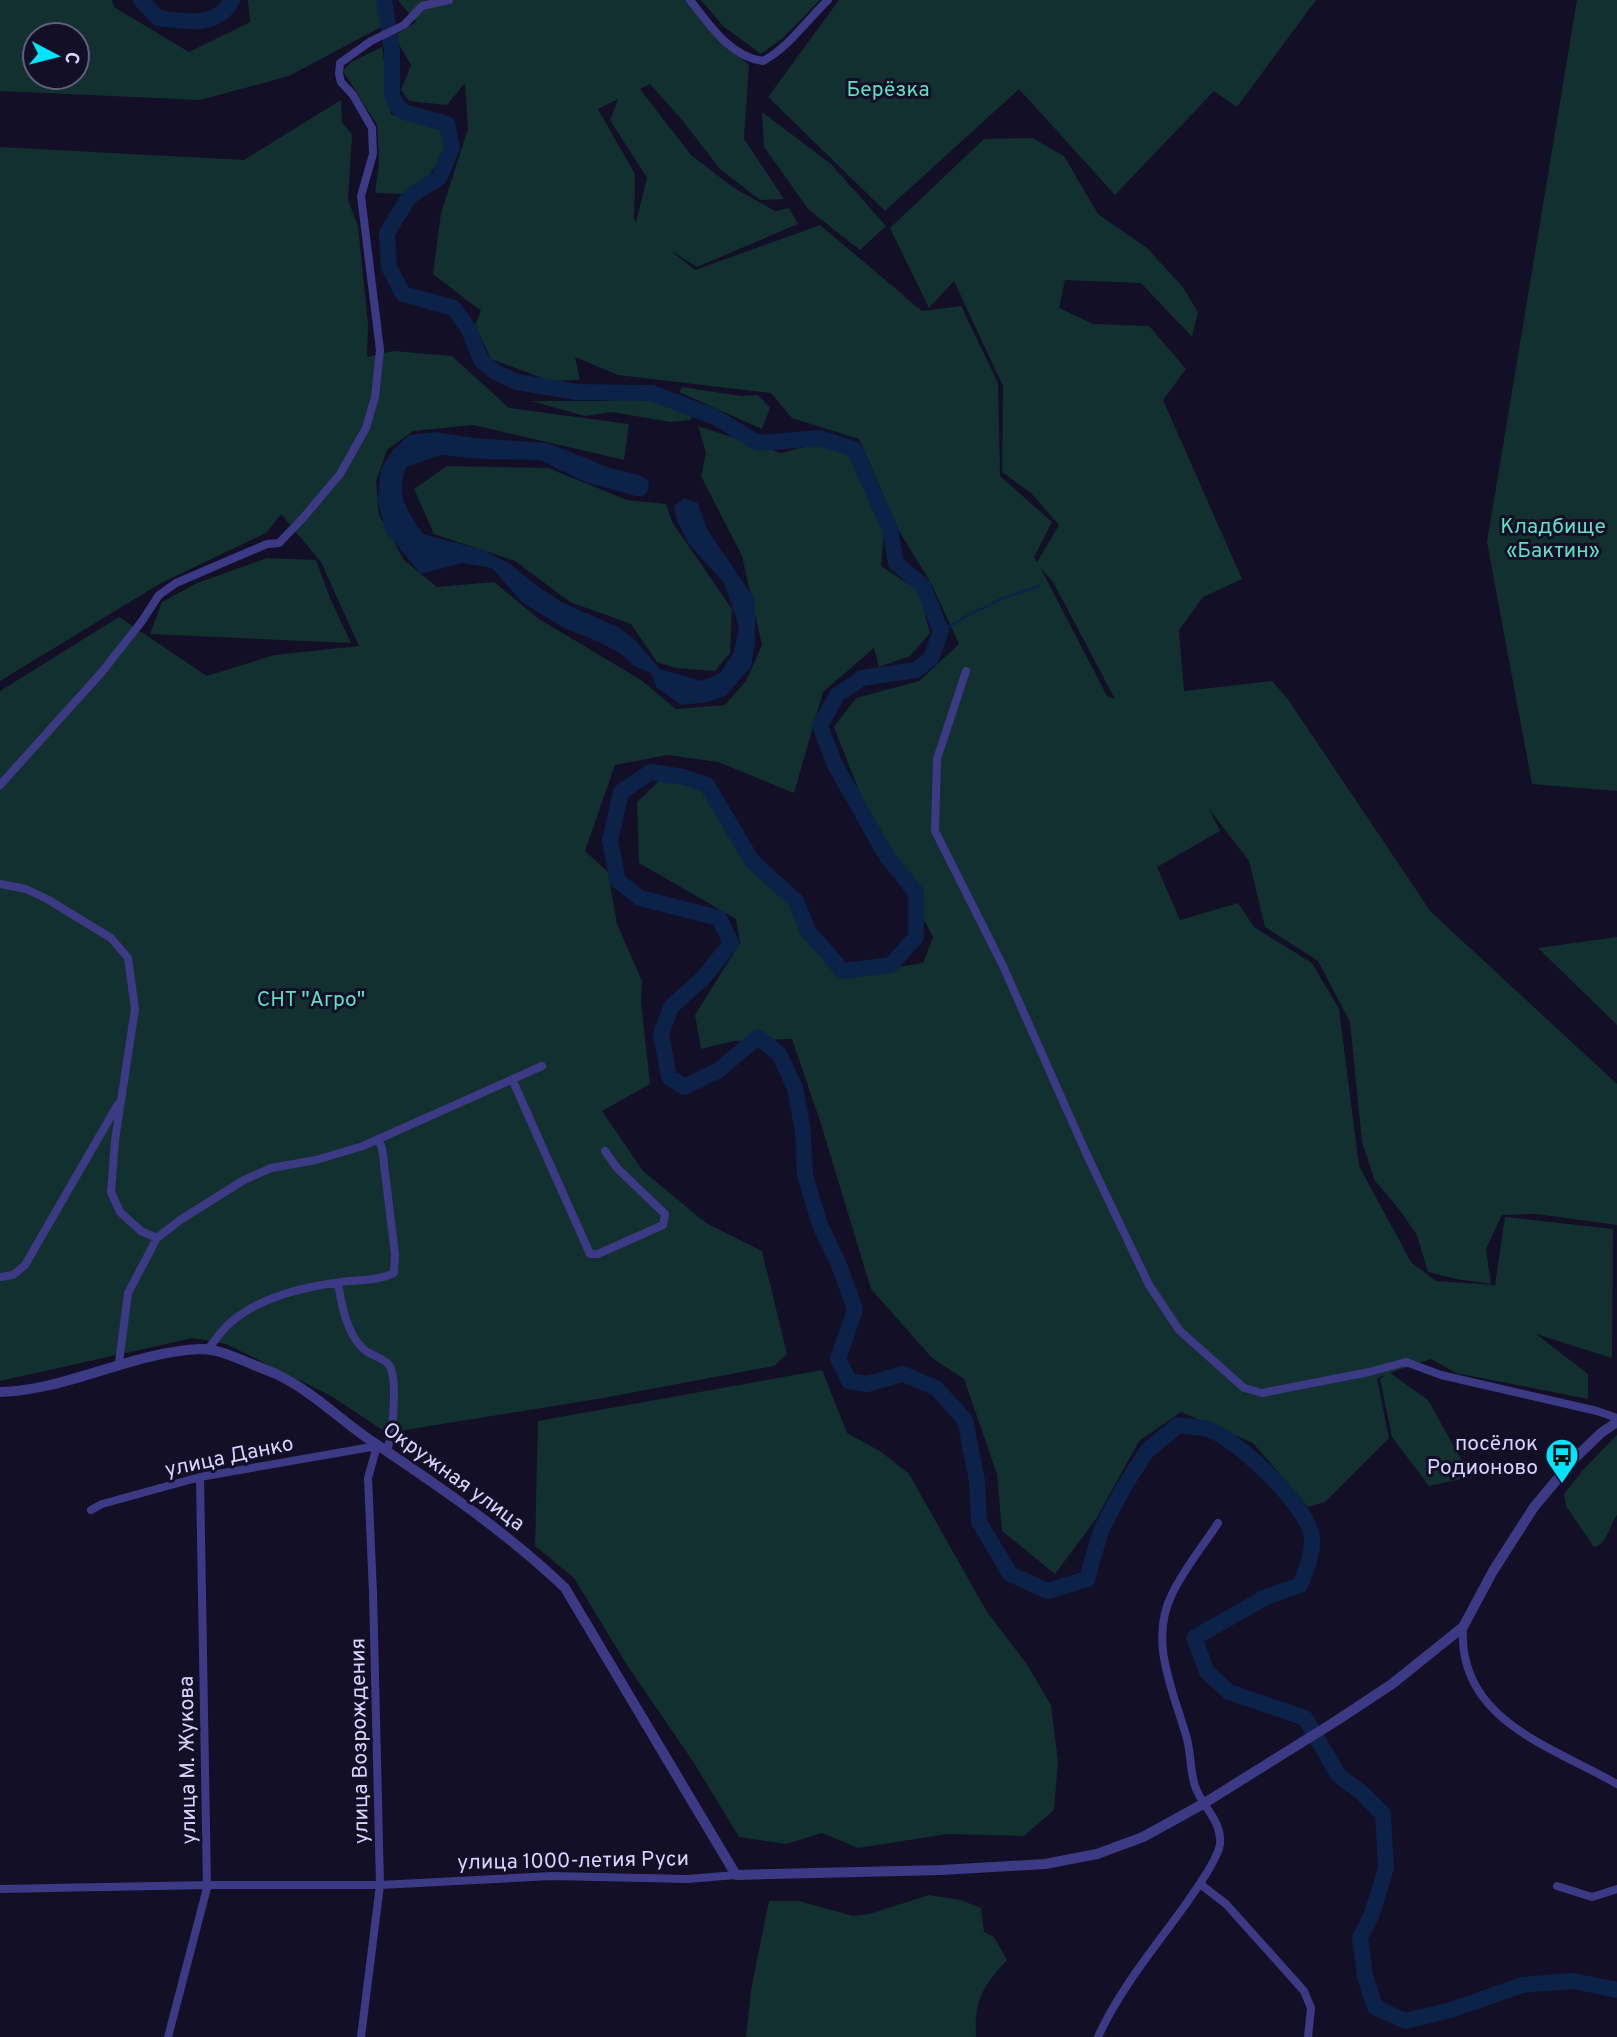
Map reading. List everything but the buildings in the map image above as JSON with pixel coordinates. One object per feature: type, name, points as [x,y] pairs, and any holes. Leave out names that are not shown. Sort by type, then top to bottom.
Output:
[{"type":"street","points":[[0,785],[101,673],[159,595],[176,583],[267,544],[279,542],[328,489],[366,429],[375,397],[380,350],[361,196],[373,154],[372,128],[353,95],[341,82],[340,63],[370,40],[404,25],[422,6],[449,0]]},
{"type":"street","points":[[690,0],[732,48],[742,55],[763,61],[788,43],[828,0]]},
{"type":"street","points":[[966,671],[937,759],[935,831],[1003,966],[1086,1153],[1149,1285],[1179,1330],[1244,1388],[1262,1393],[1406,1362],[1441,1376],[1597,1411],[1617,1420],[1575,1458],[1534,1507],[1493,1571],[1463,1628],[1463,1655],[1473,1685],[1507,1723],[1617,1784]]},
{"type":"street","points":[[0,884],[26,889],[47,899],[111,938],[128,958],[135,1009],[115,1140],[111,1192],[120,1212],[141,1231],[157,1238]]},
{"type":"street","points":[[119,1363],[128,1293],[157,1238],[180,1220],[244,1180],[271,1168],[338,1155],[542,1066]]},
{"type":"street","points":[[512,1079],[590,1254],[598,1254],[663,1225],[666,1220],[665,1214],[617,1168],[605,1151]]},
{"type":"street","points":[[0,1277],[13,1275],[25,1265],[61,1207],[122,1095]]},
{"type":"street","points":[[208,1349],[228,1324],[258,1304],[298,1291],[387,1277],[394,1273],[396,1268],[383,1148],[378,1139]]},
{"type":"street","name":"улица Возрождения","points":[[338,1283],[351,1332],[363,1350],[387,1362],[391,1368],[393,1382],[391,1439],[382,1448],[368,1478],[380,1885],[361,2037]]},
{"type":"street","name":"Окружная улица","points":[[0,1392],[38,1389],[119,1363],[173,1352],[208,1349],[278,1374],[496,1529],[538,1561],[565,1588],[736,1875]]},
{"type":"street","name":"улица Данко","points":[[90,1510],[102,1504],[200,1477],[382,1448]]},
{"type":"street","name":"улица М. Жукова","points":[[168,2037],[207,1885],[200,1477]]},
{"type":"street","points":[[1098,2037],[1110,2010],[1200,1884],[1220,1845],[1215,1819],[1203,1804],[1195,1785],[1188,1742],[1165,1666],[1162,1634],[1172,1594],[1218,1523]]},
{"type":"street","name":"улица 1000-летия Руси","points":[[0,1889],[380,1885],[552,1877],[688,1879],[1045,1864],[1097,1854],[1143,1837],[1203,1804],[1392,1684],[1463,1628]]},
{"type":"street","points":[[1200,1884],[1226,1904],[1304,1991],[1311,2008],[1308,2037]]},
{"type":"street","points":[[1557,1885],[1592,1897],[1617,1889]]},
{"type":"green space","points":[[0,0],[112,0],[114,7],[189,52],[250,22],[248,0],[377,0],[381,27],[289,76],[200,100],[0,91]]},
{"type":"green space","points":[[398,0],[688,0],[714,35],[749,65],[744,139],[784,199],[760,200],[720,169],[650,84],[640,89],[691,155],[734,188],[775,211],[789,208],[798,224],[697,267],[670,250],[695,270],[820,225],[922,311],[961,306],[998,383],[1000,476],[1052,522],[1034,557],[1037,562],[1059,525],[1031,493],[1002,472],[1003,386],[954,281],[929,308],[890,228],[984,139],[1032,138],[1064,156],[1098,214],[1147,248],[1182,286],[1198,312],[1192,337],[1141,283],[1065,280],[1059,308],[1093,324],[1149,326],[1186,369],[1163,400],[1242,579],[1203,597],[1179,630],[1184,691],[1272,681],[1287,698],[1431,912],[1617,1084],[1617,1225],[1536,1214],[1502,1215],[1486,1249],[1491,1284],[1428,1272],[1417,1235],[1375,1181],[1362,1142],[1350,1022],[1318,961],[1265,927],[1249,861],[1209,809],[1220,831],[1157,867],[1180,920],[1238,903],[1254,927],[1312,963],[1339,1009],[1359,1166],[1411,1262],[1436,1281],[1495,1285],[1505,1217],[1613,1229],[1612,1358],[1536,1334],[1588,1374],[1588,1399],[1456,1373],[1431,1359],[1390,1373],[1428,1400],[1471,1477],[1429,1486],[1392,1437],[1380,1379],[1386,1375],[1377,1378],[1389,1438],[1325,1502],[1308,1507],[1253,1443],[1181,1412],[1139,1441],[1096,1519],[1055,1574],[1002,1531],[997,1474],[964,1379],[932,1358],[871,1289],[792,1039],[734,1041],[701,1049],[695,1015],[740,943],[736,919],[639,863],[637,802],[661,779],[702,788],[730,830],[790,897],[839,977],[923,963],[933,937],[866,809],[834,727],[856,698],[919,681],[959,644],[931,583],[899,531],[859,439],[792,418],[771,393],[618,375],[575,357],[580,380],[551,381],[491,359],[475,325],[481,311],[433,274],[441,213],[468,129],[465,83],[447,105],[409,101],[401,90],[411,65],[394,36],[416,22]],"holes":[[[618,99],[610,120],[647,178],[636,222],[635,174],[598,109]],[[1040,567],[1053,582],[1115,699],[1107,696]]]},
{"type":"green space","points":[[701,0],[820,0],[783,38],[761,54],[723,26]]},
{"type":"green space","name":"Берёзка","points":[[839,0],[1316,0],[1237,107],[1214,91],[1115,195],[1019,89],[885,211],[768,97]]},
{"type":"green space","name":"Кладбище «Бактин»","points":[[1577,0],[1617,0],[1617,791],[1532,784],[1487,542]]},
{"type":"green space","points":[[382,47],[391,114],[445,129],[443,154],[426,180],[403,194],[375,193],[379,163],[377,125],[343,71],[351,62]]},
{"type":"green space","name":"СНТ \"Агро\"","points":[[341,100],[342,123],[352,134],[348,200],[358,226],[368,323],[367,357],[393,351],[452,356],[509,408],[629,424],[624,460],[473,425],[413,431],[387,450],[376,481],[379,515],[404,560],[437,587],[494,582],[539,619],[641,680],[676,709],[725,705],[746,681],[762,645],[742,556],[701,476],[706,453],[698,426],[781,453],[819,443],[851,454],[884,530],[881,566],[919,591],[930,633],[910,656],[879,667],[874,648],[823,692],[794,793],[718,762],[667,755],[615,765],[585,851],[608,872],[617,924],[642,981],[641,1002],[650,1084],[602,1111],[643,1171],[706,1223],[762,1251],[787,1354],[774,1366],[603,1398],[387,1433],[331,1396],[226,1344],[193,1338],[0,1381],[0,691],[119,617],[207,676],[274,655],[359,646],[321,562],[281,514],[266,533],[161,583],[0,681],[0,147],[244,160]]},
{"type":"green space","points":[[762,112],[831,164],[886,226],[860,250],[809,210],[764,147]]},
{"type":"green space","points":[[682,387],[741,396],[758,395],[770,408],[762,429],[679,392]]},
{"type":"green space","points":[[650,398],[692,415],[691,420],[670,422],[612,412],[585,416],[531,401],[603,401]]},
{"type":"green space","points":[[447,466],[548,468],[627,500],[666,504],[672,522],[732,609],[730,653],[715,671],[676,668],[657,662],[631,624],[570,602],[515,561],[434,534],[414,489]]},
{"type":"green space","points":[[267,558],[316,560],[351,643],[150,634],[162,602],[197,583]]},
{"type":"green space","points":[[1617,937],[1617,1025],[1538,948]]},
{"type":"green space","points":[[822,1370],[847,1433],[880,1451],[909,1474],[987,1612],[1026,1663],[1051,1705],[1058,1762],[1054,1810],[1024,1836],[947,1834],[858,1848],[822,1833],[786,1844],[739,1837],[574,1578],[535,1546],[538,1421]]},
{"type":"green space","points":[[1617,1435],[1617,1515],[1605,1539],[1594,1547],[1566,1506],[1564,1494]]},
{"type":"green space","points":[[929,1895],[961,1900],[981,1908],[984,1932],[994,1937],[1007,1960],[982,1994],[977,2013],[976,2037],[746,2037],[751,1990],[769,1901],[799,1901],[853,1916],[869,1914]]},
{"type":"water","points":[[436,432],[475,438],[548,443],[649,481],[648,491],[643,496],[636,496],[585,482],[540,460],[441,455],[406,467],[402,487],[404,502],[423,534],[483,550],[510,564],[561,602],[620,628],[634,639],[660,669],[701,681],[720,673],[734,652],[739,626],[724,583],[689,544],[677,521],[674,506],[684,498],[698,503],[707,529],[755,600],[755,643],[751,667],[725,696],[707,702],[682,705],[657,688],[651,673],[634,666],[620,653],[564,628],[522,602],[492,568],[462,563],[421,574],[386,532],[378,500],[381,469],[393,450],[409,435]]},
{"type":"waterway","points":[[141,0],[158,18],[189,21],[218,15],[232,0]]},
{"type":"waterway","points":[[384,0],[392,50],[392,95],[397,106],[404,112],[447,124],[452,148],[439,178],[409,197],[387,233],[389,267],[403,294],[454,308],[469,330],[481,360],[495,372],[517,382],[577,392],[652,393],[715,417],[758,443],[820,438],[854,449],[890,529],[896,563],[923,586],[941,631],[931,658],[916,670],[862,678],[837,695],[820,726],[835,765],[886,855],[916,893],[916,937],[891,965],[843,971],[808,931],[796,901],[752,861],[707,785],[684,777],[651,772],[621,792],[610,841],[618,881],[640,898],[719,918],[731,943],[704,977],[671,1007],[661,1034],[669,1077],[684,1087],[719,1070],[758,1037],[779,1054],[795,1088],[803,1132],[805,1175],[820,1225],[839,1265],[855,1309],[838,1359],[849,1381],[867,1384],[903,1374],[936,1388],[965,1420],[977,1481],[979,1522],[1010,1574],[1048,1591],[1087,1579],[1101,1530],[1125,1485],[1147,1451],[1178,1425],[1210,1430],[1237,1447],[1271,1476],[1299,1510],[1312,1538],[1310,1556],[1300,1585],[1264,1598],[1194,1638],[1207,1672],[1229,1692],[1305,1718],[1339,1776],[1360,1791],[1383,1814],[1386,1868],[1372,1914],[1360,1938],[1365,1976],[1375,2007],[1405,2021],[1451,2010],[1522,1985],[1573,1981],[1617,1990]]},
{"type":"waterway","points":[[941,631],[977,610],[1038,586]]},
{"type":"place","name":"посёлок Родионово","points":[[1562,1485]]}]
